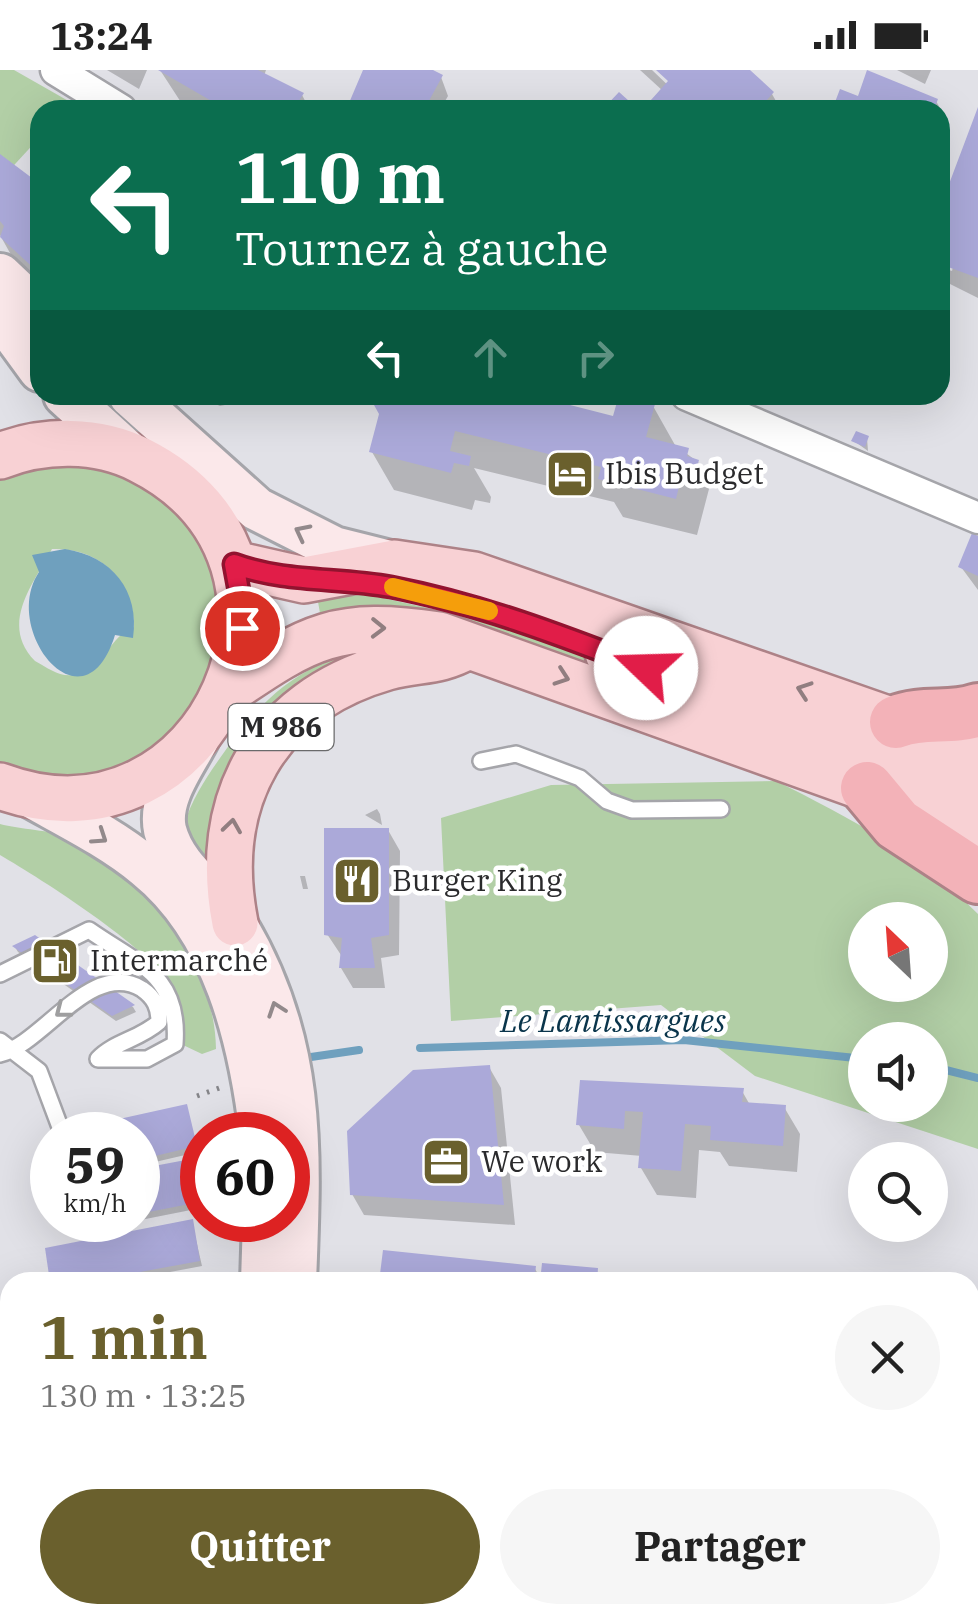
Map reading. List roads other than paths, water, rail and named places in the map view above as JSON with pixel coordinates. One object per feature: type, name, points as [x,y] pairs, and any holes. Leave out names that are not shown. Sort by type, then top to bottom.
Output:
[{"type":"highway","points":[[896,722],[912,716],[964,715],[978,710]]},
{"type":"highway","points":[[867,788],[897,824],[978,877]]},
{"type":"main road","points":[[0,274],[30,303]]},
{"type":"main road","points":[[0,315],[30,356]]},
{"type":"main road","points":[[75,405],[132,456]]},
{"type":"main road","points":[[141,405],[257,509],[334,548],[394,563],[474,575],[896,722],[905,733],[978,751]]},
{"type":"main road","points":[[0,456],[55,443],[94,445],[132,456],[160,470],[205,510],[234,564],[242,607],[240,650],[228,692],[198,738],[168,797],[165,829],[186,871],[235,923],[273,999],[294,1080],[299,1146],[295,1272]]},
{"type":"main road","points":[[327,578],[394,563]]},
{"type":"main road","points":[[234,564],[277,577],[327,578],[478,608],[978,785]]},
{"type":"main road","name":"M 986","points":[[228,692],[316,637],[347,628],[385,627],[439,635],[978,828]]},
{"type":"main road","name":"M 986","points":[[235,923],[229,894],[230,823],[240,793],[280,728],[319,697],[350,681],[388,667],[442,661],[470,645]]},
{"type":"main road","points":[[14,790],[66,798],[103,794],[138,782],[170,764],[198,738]]},
{"type":"main road","points":[[14,790],[145,865],[193,920],[215,958],[239,1022],[250,1058],[258,1112]]},
{"type":"main road","points":[[262,1272],[263,1242]]},
{"type":"street","points":[[71,74],[107,100]]},
{"type":"street","points":[[711,405],[978,518]]},
{"type":"lane","points":[[481,760],[516,754],[580,778],[606,801],[632,810],[721,809]]},
{"type":"lane","points":[[0,974],[89,930],[165,983],[178,1013],[175,1044],[148,1059],[98,1060],[108,1049],[144,1036],[159,1022],[153,998],[126,982],[112,983],[73,1002],[4,1048],[39,1071],[54,1112]]},
{"type":"water","points":[[65,549],[96,559],[109,568],[119,578],[132,605],[133,638],[115,635],[101,663],[85,676],[67,674],[51,663],[38,644],[30,620],[30,595],[39,572],[32,555]]},
{"type":"waterway","name":"Le Lantissargues","points":[[420,1048],[684,1040],[848,1057]]},
{"type":"waterway","name":"Le Lantissargues","points":[[311,1057],[359,1050]]},
{"type":"waterway","name":"Le Lantissargues","points":[[948,1070],[978,1078]]},
{"type":"place","name":"Ibis Budget","points":[[570,474]]},
{"type":"place","name":"Burger King","points":[[357,881]]},
{"type":"place","name":"Intermarché","points":[[55,961]]},
{"type":"place","name":"We work","points":[[446,1162]]}]
